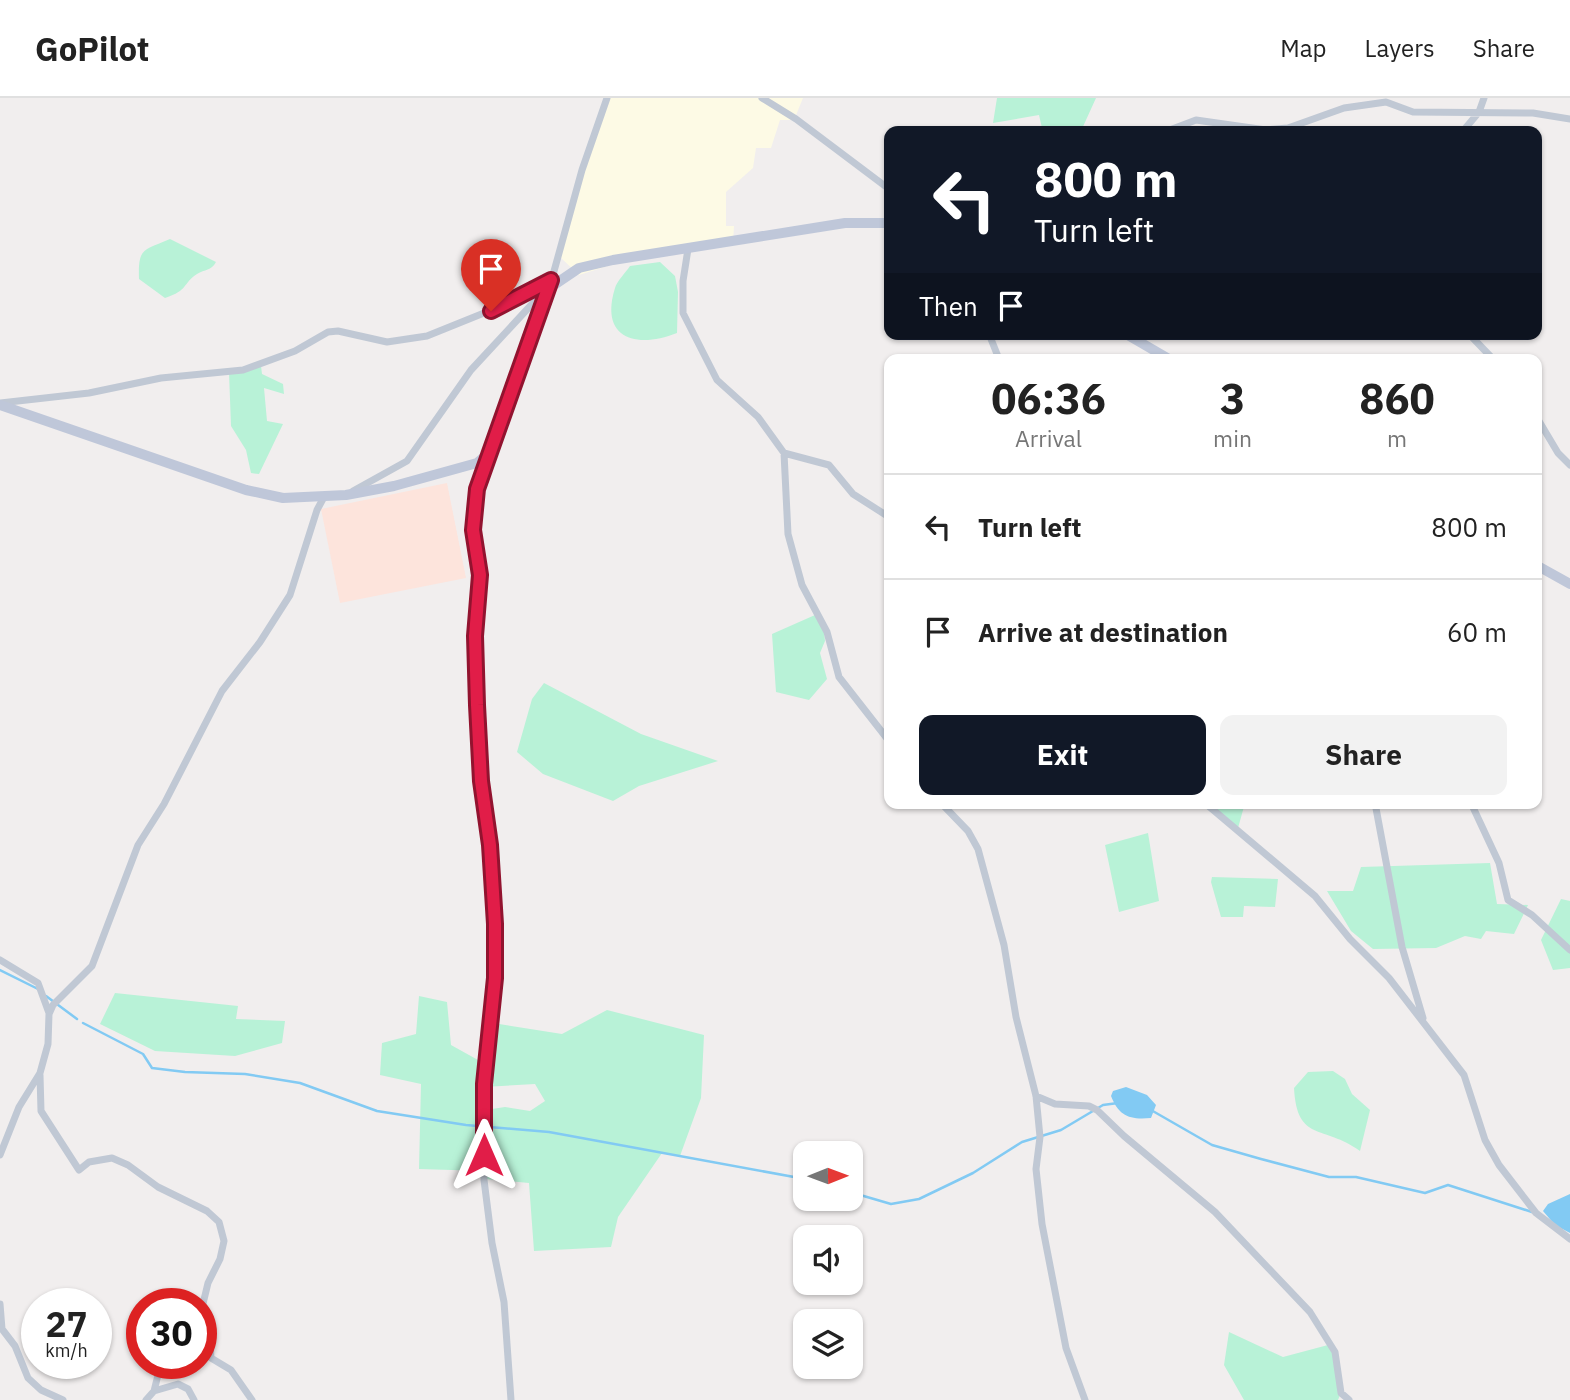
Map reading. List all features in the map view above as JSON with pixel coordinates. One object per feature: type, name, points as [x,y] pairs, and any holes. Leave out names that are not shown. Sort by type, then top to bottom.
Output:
[{"type":"street","points":[[511,1400],[504,1302],[492,1243],[484,1180],[484,1084],[495,978],[495,924],[490,845],[481,781],[475,646],[480,575],[473,530],[477,489],[550,285],[582,170],[607,98]]},
{"type":"street","points":[[762,98],[796,119],[884,185]]},
{"type":"street","points":[[1467,126],[1479,112],[1484,98]]},
{"type":"street","points":[[1294,126],[1345,108],[1386,102],[1413,112],[1533,113],[1570,120]]},
{"type":"street","points":[[1180,126],[1196,120],[1238,126]]},
{"type":"street","points":[[0,404],[89,393],[161,378],[243,370],[295,351],[328,332],[338,331],[387,342],[419,337],[516,300],[588,266],[845,223],[884,223]]},
{"type":"street","points":[[688,249],[683,281],[683,313],[717,380],[758,417],[784,453],[788,534],[802,585],[827,632],[839,677],[884,735]]},
{"type":"street","points":[[346,495],[407,461],[471,370],[550,285]]},
{"type":"street","points":[[1136,340],[1160,354]]},
{"type":"street","points":[[1475,340],[1488,354]]},
{"type":"street","points":[[0,404],[246,490],[283,498],[346,495],[433,477],[477,463],[490,453]]},
{"type":"street","points":[[1542,426],[1558,453],[1570,465]]},
{"type":"street","points":[[784,453],[829,465],[853,494],[884,514]]},
{"type":"street","points":[[49,1014],[54,1005],[92,966],[138,845],[164,804],[222,691],[290,595],[317,510],[324,497]]},
{"type":"street","points":[[1542,568],[1570,584]]},
{"type":"street","points":[[947,809],[968,831],[978,849],[1004,945],[1016,1017],[1036,1096],[1040,1137],[1036,1169],[1042,1224],[1066,1348],[1086,1400]]},
{"type":"street","points":[[1212,809],[1315,896],[1425,1022],[1464,1075],[1485,1140],[1499,1165],[1536,1213],[1570,1239]]},
{"type":"street","points":[[1376,809],[1402,947],[1425,1022]]},
{"type":"street","points":[[1474,809],[1499,863],[1508,900],[1532,915],[1570,950]]},
{"type":"street","points":[[0,960],[38,983],[49,1014],[48,1044],[40,1073],[19,1107],[0,1155]]},
{"type":"street","points":[[40,1073],[41,1111],[79,1170],[89,1162],[112,1158],[128,1165],[158,1187],[207,1211],[219,1222],[224,1241],[220,1259],[207,1288]]},
{"type":"street","points":[[1036,1096],[1055,1104],[1089,1106],[1097,1110],[1215,1212],[1310,1312],[1335,1352],[1341,1393],[1349,1400]]},
{"type":"street","points":[[0,1304],[2,1329],[15,1346],[28,1378],[41,1390],[63,1400]]},
{"type":"street","points":[[217,1361],[232,1370],[253,1400]]},
{"type":"street","points":[[146,1400],[154,1391],[157,1379]]},
{"type":"street","points":[[154,1391],[178,1384],[188,1389],[194,1400]]},
{"type":"shaded area","points":[[607,98],[803,98],[794,120],[780,120],[771,148],[756,148],[753,168],[726,192],[726,226],[734,226],[733,243],[611,265],[579,275],[559,256]]},
{"type":"shaded area","points":[[447,483],[466,578],[340,603],[321,509]]},
{"type":"green space","points":[[997,98],[1096,98],[1083,126],[1042,126],[1039,115],[993,123]]},
{"type":"green space","points":[[170,239],[216,262],[192,278],[182,290],[165,298],[139,279],[139,269],[144,252]]},
{"type":"green space","points":[[660,262],[675,276],[678,292],[677,333],[648,340],[625,336],[617,329],[612,319],[611,305],[616,285],[630,266]]},
{"type":"green space","points":[[261,366],[262,374],[283,384],[284,394],[264,388],[267,421],[283,424],[259,474],[251,473],[246,450],[231,426],[229,372]]},
{"type":"green space","points":[[815,615],[824,631],[825,641],[820,653],[827,679],[809,700],[776,692],[772,634]]},
{"type":"green space","points":[[544,683],[641,734],[718,761],[639,786],[613,801],[543,774],[517,752],[532,699]]},
{"type":"green space","points":[[1207,809],[1243,809],[1238,828]]},
{"type":"green space","points":[[1148,833],[1159,901],[1119,912],[1105,845]]},
{"type":"green space","points":[[1490,863],[1497,904],[1528,905],[1514,934],[1486,931],[1481,939],[1465,936],[1436,948],[1373,949],[1351,931],[1327,891],[1353,891],[1361,867]]},
{"type":"green space","points":[[1212,877],[1278,879],[1275,907],[1244,906],[1243,917],[1221,917]]},
{"type":"green space","points":[[1561,899],[1570,901],[1570,968],[1553,970],[1541,940]]},
{"type":"green space","points":[[115,993],[238,1006],[236,1019],[285,1021],[282,1043],[235,1056],[155,1051],[100,1024]]},
{"type":"green space","points":[[419,996],[447,1002],[451,1045],[487,1065],[493,1023],[562,1034],[607,1010],[704,1035],[701,1098],[680,1156],[662,1153],[618,1217],[611,1247],[534,1251],[529,1183],[485,1179],[484,1171],[419,1169],[421,1084],[380,1075],[382,1043],[416,1034]],"holes":[[[535,1084],[545,1101],[530,1111],[505,1107],[485,1110],[484,1087]]]},
{"type":"green space","points":[[1333,1071],[1345,1079],[1352,1094],[1370,1110],[1360,1151],[1314,1130],[1300,1117],[1294,1088],[1308,1072]]},
{"type":"green space","points":[[1229,1332],[1283,1357],[1328,1345],[1340,1380],[1338,1400],[1244,1400],[1224,1365]]},
{"type":"water","points":[[1126,1087],[1147,1095],[1156,1105],[1151,1118],[1131,1117],[1121,1112],[1111,1096],[1113,1091]]},
{"type":"water","points":[[1570,1194],[1570,1233],[1555,1225],[1543,1211],[1548,1204]]},
{"type":"waterway","points":[[0,970],[38,989]]},
{"type":"waterway","points":[[46,996],[77,1019]]},
{"type":"waterway","points":[[83,1023],[143,1054],[152,1068],[245,1074],[300,1083],[377,1111],[466,1125],[549,1132],[793,1177]]},
{"type":"waterway","points":[[863,1196],[891,1204],[919,1199],[973,1173],[1022,1142],[1061,1130],[1103,1105],[1118,1103]]},
{"type":"waterway","points":[[1151,1110],[1212,1145],[1261,1159],[1329,1177],[1356,1177],[1425,1193],[1448,1185],[1532,1212]]},
{"type":"route","points":[[484,1155],[484,1084],[495,978],[495,924],[490,845],[481,781],[475,646],[480,575],[473,513],[477,489],[507,411],[551,280],[491,311]]}]
